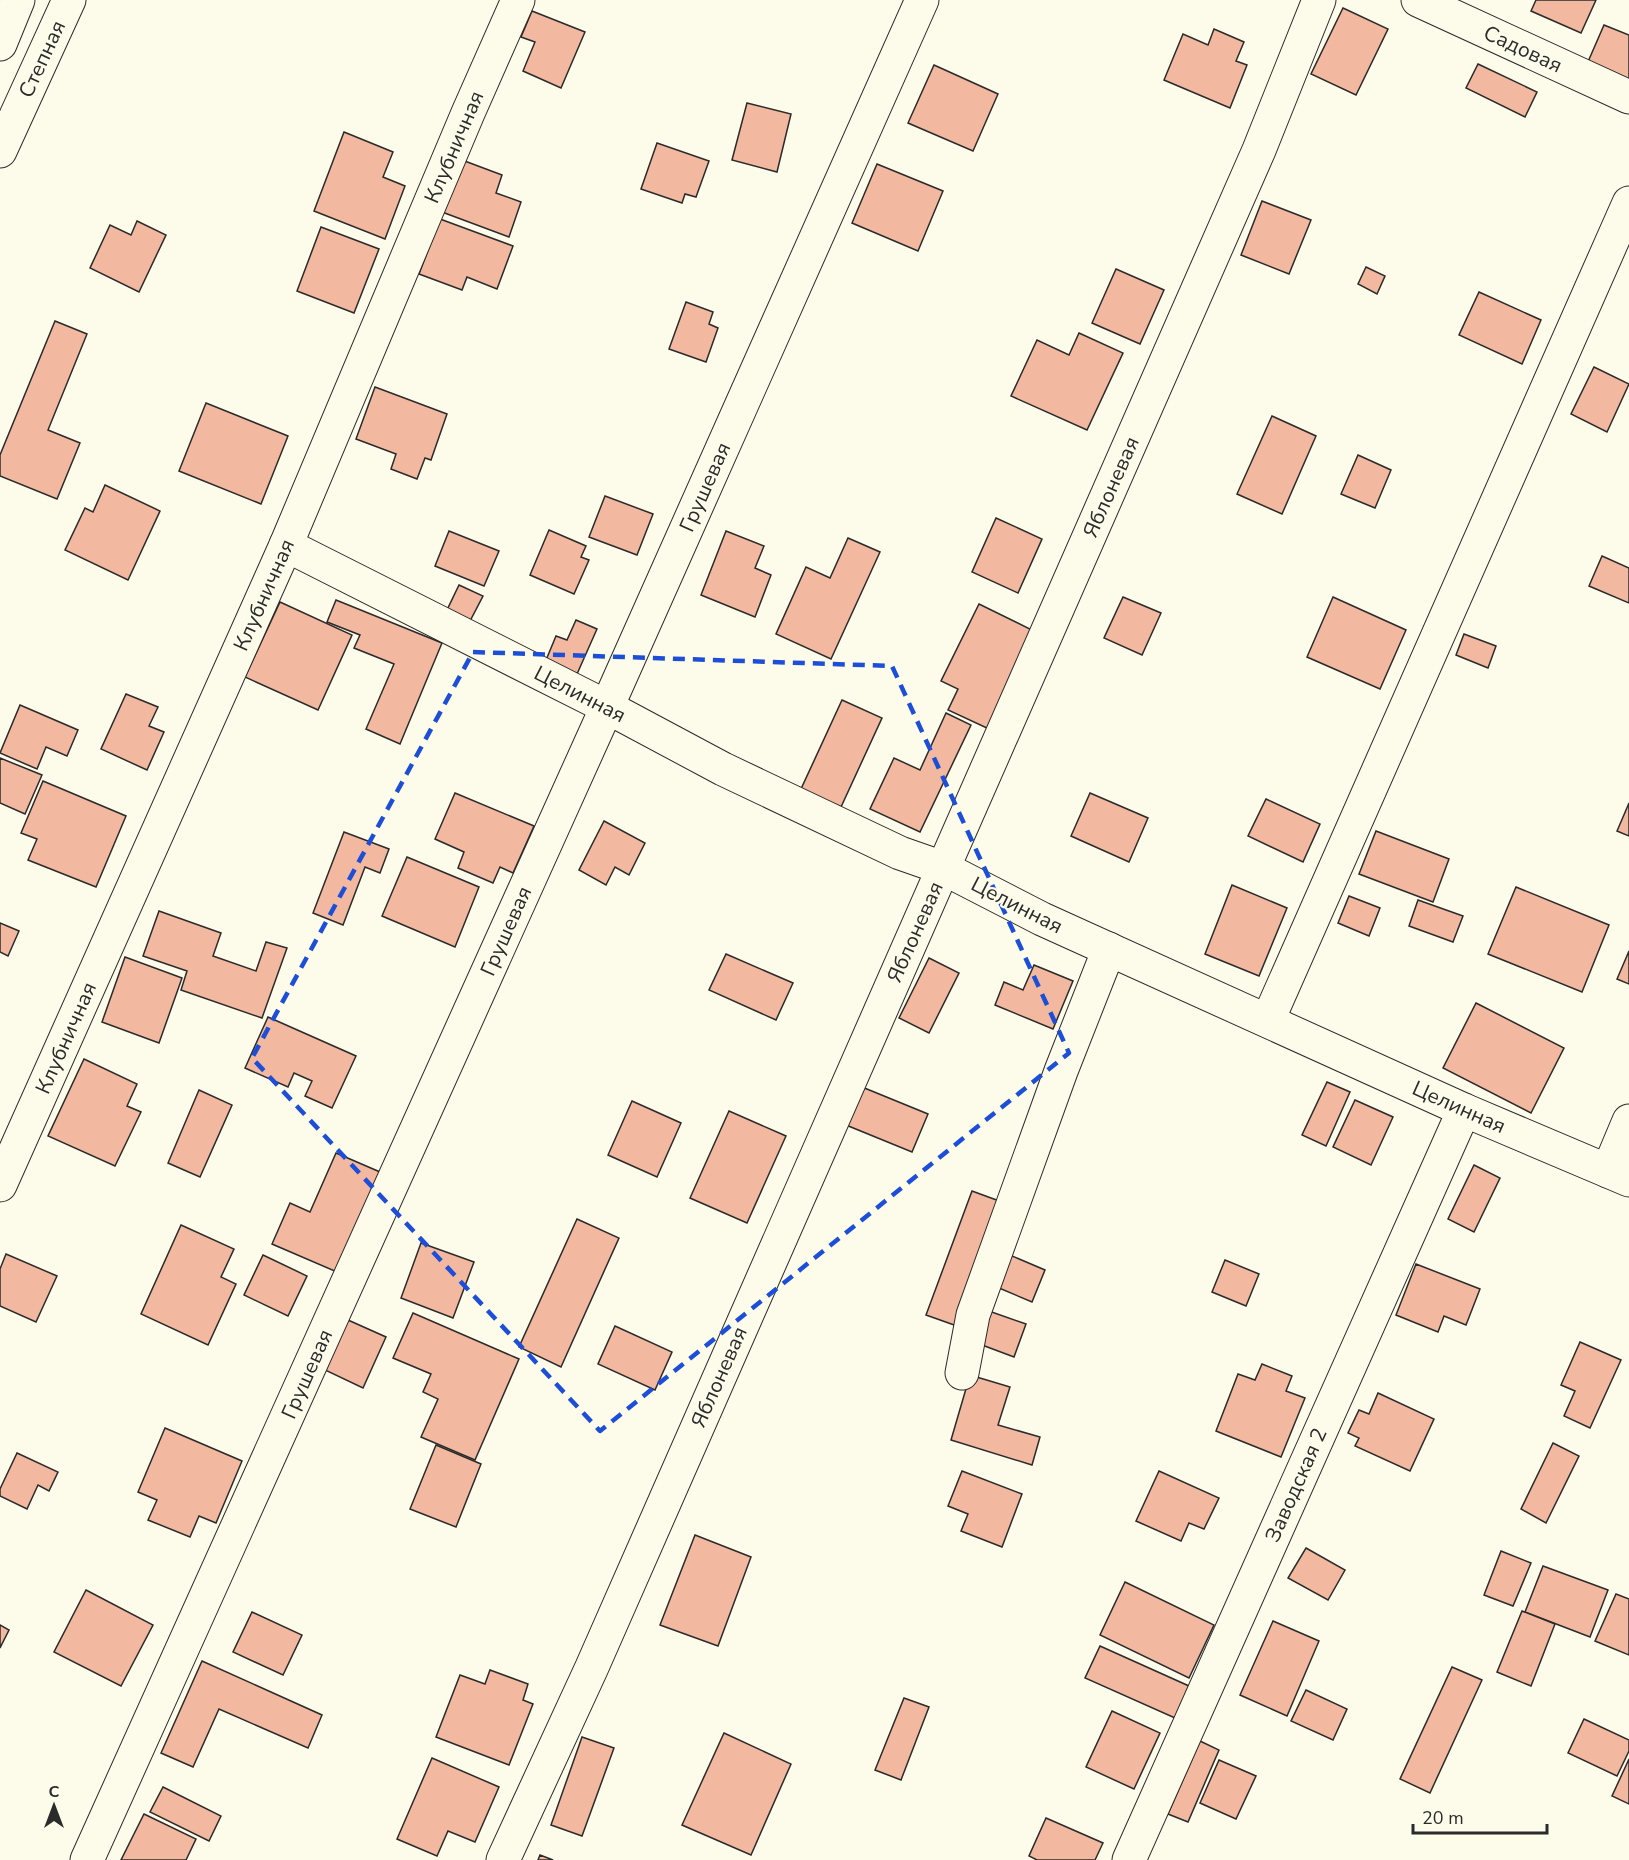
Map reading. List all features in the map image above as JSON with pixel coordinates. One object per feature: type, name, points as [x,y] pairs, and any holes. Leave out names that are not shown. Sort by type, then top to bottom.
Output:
[{"type":"street","points":[[0,44],[18,0]]},
{"type":"street","name":"Степная","points":[[0,151],[69,0]]},
{"type":"street","name":"Клубничная","points":[[0,1185],[286,545],[518,0]]},
{"type":"street","name":"Грушевая","points":[[87,1860],[607,707],[922,0]]},
{"type":"street","name":"Яблоневая","points":[[503,1860],[592,1666],[1259,150],[1319,0]]},
{"type":"street","name":"Садовая","points":[[1418,0],[1629,97]]},
{"type":"street","points":[[1268,1020],[1629,203]]},
{"type":"street","name":"Целинная","points":[[286,545],[607,707],[723,769],[900,853],[944,868],[1042,919],[1464,1110],[1618,1176]]},
{"type":"street","points":[[962,1373],[973,1315],[1060,1071],[1109,949]]},
{"type":"street","name":"Заводская 2","points":[[1129,1860],[1464,1110]]},
{"type":"street","points":[[1618,1176],[1629,1121]]},
{"type":"highlighted area","points":[[473,652],[892,666],[1069,1053],[600,1431],[252,1058]]},
{"type":"building","points":[[1536,0],[1596,0],[1581,33],[1531,11]]},
{"type":"building","points":[[1343,8],[1388,29],[1356,95],[1311,74]]},
{"type":"building","points":[[532,11],[585,32],[561,88],[523,71],[535,42],[521,37]]},
{"type":"building","points":[[1604,25],[1629,35],[1629,82],[1587,64]]},
{"type":"building","points":[[1214,29],[1244,42],[1236,61],[1247,65],[1230,108],[1164,80],[1183,34],[1208,45]]},
{"type":"building","points":[[1478,64],[1537,92],[1525,117],[1466,88]]},
{"type":"building","points":[[934,65],[998,94],[973,151],[908,123]]},
{"type":"building","points":[[747,103],[791,114],[777,172],[732,160]]},
{"type":"building","points":[[344,132],[393,152],[383,177],[405,186],[385,239],[314,211]]},
{"type":"building","points":[[657,143],[709,161],[696,197],[685,194],[682,203],[641,189]]},
{"type":"building","points":[[462,160],[502,175],[496,193],[521,202],[509,237],[442,212]]},
{"type":"building","points":[[877,164],[943,191],[918,251],[852,223]]},
{"type":"building","points":[[1262,201],[1311,220],[1289,274],[1241,255]]},
{"type":"building","points":[[440,219],[513,246],[497,289],[467,277],[462,290],[419,274]]},
{"type":"building","points":[[137,221],[166,235],[139,292],[90,268],[110,225],[131,235]]},
{"type":"building","points":[[321,227],[379,249],[354,313],[297,291]]},
{"type":"building","points":[[1366,267],[1385,276],[1377,294],[1358,284]]},
{"type":"building","points":[[1116,269],[1164,290],[1140,344],[1092,323]]},
{"type":"building","points":[[1479,292],[1541,320],[1522,364],[1459,335]]},
{"type":"building","points":[[686,302],[713,312],[709,324],[718,328],[706,362],[669,349]]},
{"type":"building","points":[[55,321],[87,334],[48,430],[80,443],[57,499],[0,476],[0,455]]},
{"type":"building","points":[[1079,333],[1123,353],[1087,430],[1011,396],[1037,340],[1069,355]]},
{"type":"building","points":[[1594,367],[1629,384],[1607,432],[1571,414]]},
{"type":"building","points":[[375,387],[447,414],[431,460],[425,458],[417,479],[391,469],[396,454],[356,439]]},
{"type":"building","points":[[206,403],[288,436],[261,504],[179,471]]},
{"type":"building","points":[[1272,416],[1316,436],[1282,514],[1237,494]]},
{"type":"building","points":[[1358,455],[1391,470],[1375,508],[1341,494]]},
{"type":"building","points":[[105,485],[160,511],[128,580],[65,550],[85,508],[93,512]]},
{"type":"building","points":[[605,496],[653,514],[637,555],[589,537]]},
{"type":"building","points":[[996,518],[1042,539],[1018,593],[972,572]]},
{"type":"building","points":[[549,530],[586,546],[581,557],[589,560],[574,594],[530,575]]},
{"type":"building","points":[[449,531],[499,551],[484,586],[435,566]]},
{"type":"building","points":[[726,531],[764,546],[755,568],[771,575],[755,617],[701,595]]},
{"type":"building","points":[[848,538],[880,552],[831,659],[776,634],[806,567],[830,578]]},
{"type":"building","points":[[1602,556],[1629,568],[1629,603],[1589,586]]},
{"type":"building","points":[[459,585],[483,596],[470,621],[447,610]]},
{"type":"building","points":[[1123,597],[1161,613],[1142,655],[1104,638]]},
{"type":"building","points":[[1333,597],[1406,630],[1380,689],[1307,657]]},
{"type":"building","points":[[336,600],[442,643],[400,744],[366,729],[394,664],[354,648],[360,635],[327,622]]},
{"type":"building","points":[[280,602],[352,635],[318,710],[245,677]]},
{"type":"building","points":[[979,604],[1036,632],[989,729],[948,710],[958,689],[941,681]]},
{"type":"building","points":[[576,620],[597,629],[577,674],[546,660],[556,636],[567,640]]},
{"type":"building","points":[[1464,634],[1496,646],[1488,668],[1456,655]]},
{"type":"building","points":[[126,694],[158,707],[149,726],[164,732],[147,770],[101,749]]},
{"type":"building","points":[[842,700],[882,718],[841,807],[801,789]]},
{"type":"building","points":[[20,705],[78,730],[67,756],[46,747],[37,769],[0,753]]},
{"type":"building","points":[[946,713],[971,725],[920,832],[870,809],[894,758],[920,770]]},
{"type":"building","points":[[0,758],[42,775],[25,814],[0,803]]},
{"type":"building","points":[[43,781],[126,816],[96,887],[28,860],[37,839],[21,833]]},
{"type":"building","points":[[455,793],[534,826],[513,873],[500,867],[493,883],[458,868],[464,852],[435,839]]},
{"type":"building","points":[[1090,793],[1148,818],[1129,862],[1071,836]]},
{"type":"building","points":[[1266,799],[1320,824],[1303,862],[1248,836]]},
{"type":"building","points":[[1629,803],[1629,836],[1617,831]]},
{"type":"building","points":[[604,821],[645,843],[629,875],[615,867],[606,885],[579,870]]},
{"type":"building","points":[[1376,831],[1449,859],[1433,902],[1359,874]]},
{"type":"building","points":[[344,832],[389,849],[380,873],[365,867],[343,925],[313,913]]},
{"type":"building","points":[[407,857],[479,887],[455,947],[382,916]]},
{"type":"building","points":[[1232,885],[1287,908],[1259,976],[1205,954]]},
{"type":"building","points":[[1516,887],[1609,925],[1582,992],[1488,954]]},
{"type":"building","points":[[1349,896],[1380,908],[1369,936],[1338,923]]},
{"type":"building","points":[[1418,900],[1463,916],[1453,942],[1409,926]]},
{"type":"building","points":[[159,911],[221,933],[213,956],[256,971],[266,942],[287,948],[262,1018],[181,990],[187,971],[143,956]]},
{"type":"building","points":[[0,923],[19,931],[8,956],[0,952]]},
{"type":"building","points":[[1629,951],[1629,984],[1617,979]]},
{"type":"building","points":[[726,954],[793,983],[776,1020],[709,990]]},
{"type":"building","points":[[125,957],[182,978],[159,1043],[102,1022]]},
{"type":"building","points":[[929,958],[959,973],[929,1033],[899,1018]]},
{"type":"building","points":[[1034,965],[1073,981],[1053,1029],[995,1005],[1004,982],[1023,990]]},
{"type":"building","points":[[1476,1003],[1564,1048],[1531,1113],[1443,1068]]},
{"type":"building","points":[[268,1017],[356,1056],[332,1108],[305,1096],[312,1081],[294,1073],[288,1087],[245,1068]]},
{"type":"building","points":[[84,1059],[137,1084],[127,1106],[141,1112],[115,1166],[48,1136]]},
{"type":"building","points":[[1327,1082],[1350,1092],[1326,1146],[1302,1135]]},
{"type":"building","points":[[862,1087],[928,1114],[912,1152],[846,1125]]},
{"type":"building","points":[[199,1090],[232,1105],[200,1177],[168,1163]]},
{"type":"building","points":[[1355,1100],[1393,1117],[1371,1165],[1333,1147]]},
{"type":"building","points":[[632,1101],[681,1123],[657,1177],[608,1155]]},
{"type":"building","points":[[729,1111],[786,1136],[747,1223],[690,1198]]},
{"type":"building","points":[[336,1153],[387,1175],[344,1275],[272,1244],[290,1203],[310,1212]]},
{"type":"building","points":[[1474,1165],[1500,1178],[1474,1232],[1448,1219]]},
{"type":"building","points":[[972,1191],[1002,1202],[957,1326],[926,1315]]},
{"type":"building","points":[[577,1219],[619,1238],[561,1367],[519,1347]]},
{"type":"building","points":[[181,1225],[234,1249],[221,1277],[236,1284],[208,1345],[141,1314]]},
{"type":"building","points":[[421,1243],[474,1262],[453,1318],[401,1298]]},
{"type":"building","points":[[1005,1253],[1045,1270],[1032,1302],[992,1285]]},
{"type":"building","points":[[6,1254],[57,1276],[36,1322],[0,1306],[0,1269]]},
{"type":"building","points":[[263,1255],[307,1276],[288,1316],[244,1295]]},
{"type":"building","points":[[1225,1260],[1259,1274],[1246,1306],[1212,1292]]},
{"type":"building","points":[[1416,1264],[1480,1289],[1466,1325],[1444,1316],[1438,1332],[1396,1315]]},
{"type":"building","points":[[986,1310],[1026,1324],[1014,1357],[974,1342]]},
{"type":"building","points":[[413,1313],[519,1359],[475,1460],[421,1437],[438,1399],[423,1392],[431,1374],[393,1358]]},
{"type":"building","points":[[348,1320],[386,1337],[363,1388],[325,1370]]},
{"type":"building","points":[[615,1326],[672,1352],[655,1390],[598,1364]]},
{"type":"building","points":[[1580,1342],[1621,1360],[1590,1428],[1564,1416],[1575,1391],[1561,1385]]},
{"type":"building","points":[[1262,1364],[1292,1376],[1286,1391],[1305,1398],[1281,1457],[1216,1431],[1238,1374],[1255,1380]]},
{"type":"building","points":[[970,1375],[1010,1387],[998,1425],[1040,1437],[1032,1465],[951,1440]]},
{"type":"building","points":[[1378,1393],[1434,1419],[1410,1471],[1355,1446],[1359,1438],[1348,1433],[1359,1410],[1369,1414]]},
{"type":"building","points":[[165,1428],[242,1461],[216,1523],[199,1516],[190,1537],[148,1520],[157,1500],[138,1492]]},
{"type":"building","points":[[1553,1443],[1579,1456],[1546,1523],[1521,1509]]},
{"type":"building","points":[[436,1445],[481,1464],[456,1527],[410,1509]]},
{"type":"building","points":[[17,1453],[58,1472],[49,1491],[38,1485],[27,1509],[0,1496],[0,1489]]},
{"type":"building","points":[[962,1471],[1022,1494],[1002,1547],[961,1531],[968,1514],[948,1506]]},
{"type":"building","points":[[1159,1471],[1219,1498],[1204,1529],[1189,1523],[1181,1541],[1136,1521]]},
{"type":"building","points":[[695,1535],[751,1557],[718,1646],[660,1625]]},
{"type":"building","points":[[1306,1548],[1345,1570],[1328,1600],[1288,1578]]},
{"type":"building","points":[[1501,1551],[1531,1563],[1513,1606],[1484,1595]]},
{"type":"building","points":[[1543,1566],[1608,1590],[1590,1637],[1525,1612]]},
{"type":"building","points":[[1125,1582],[1214,1625],[1189,1678],[1100,1635]]},
{"type":"building","points":[[86,1590],[153,1625],[121,1686],[54,1652]]},
{"type":"building","points":[[1616,1594],[1629,1599],[1629,1655],[1595,1641]]},
{"type":"building","points":[[1522,1611],[1555,1624],[1531,1686],[1497,1672]]},
{"type":"building","points":[[252,1612],[302,1635],[283,1675],[233,1652]]},
{"type":"building","points":[[1273,1621],[1319,1641],[1287,1716],[1240,1695]]},
{"type":"building","points":[[0,1625],[9,1630],[0,1648]]},
{"type":"building","points":[[1100,1646],[1189,1686],[1175,1718],[1085,1678]]},
{"type":"building","points":[[202,1661],[322,1715],[308,1748],[219,1709],[193,1767],[161,1753]]},
{"type":"building","points":[[1452,1667],[1482,1680],[1430,1793],[1400,1779]]},
{"type":"building","points":[[490,1670],[528,1684],[523,1700],[533,1704],[509,1765],[436,1737],[460,1675],[485,1684]]},
{"type":"building","points":[[1306,1690],[1347,1709],[1333,1740],[1291,1721]]},
{"type":"building","points":[[904,1698],[929,1707],[901,1780],[875,1770]]},
{"type":"building","points":[[1112,1711],[1160,1733],[1134,1789],[1086,1767]]},
{"type":"building","points":[[1584,1719],[1629,1740],[1629,1751],[1617,1776],[1568,1753]]},
{"type":"building","points":[[724,1733],[791,1764],[751,1855],[682,1825]]},
{"type":"building","points":[[582,1737],[614,1748],[582,1836],[551,1825]]},
{"type":"building","points":[[1200,1741],[1219,1750],[1188,1822],[1168,1814]]},
{"type":"building","points":[[432,1758],[499,1787],[475,1842],[448,1831],[437,1856],[397,1839]]},
{"type":"building","points":[[1629,1759],[1629,1804],[1612,1796]]},
{"type":"building","points":[[1219,1760],[1256,1776],[1236,1819],[1200,1803]]},
{"type":"building","points":[[163,1787],[221,1816],[209,1841],[150,1812]]},
{"type":"building","points":[[144,1814],[196,1839],[186,1860],[121,1860]]},
{"type":"building","points":[[1046,1818],[1103,1843],[1095,1860],[1037,1860],[1029,1856]]},
{"type":"building","points":[[540,1855],[553,1860],[538,1860]]}]
